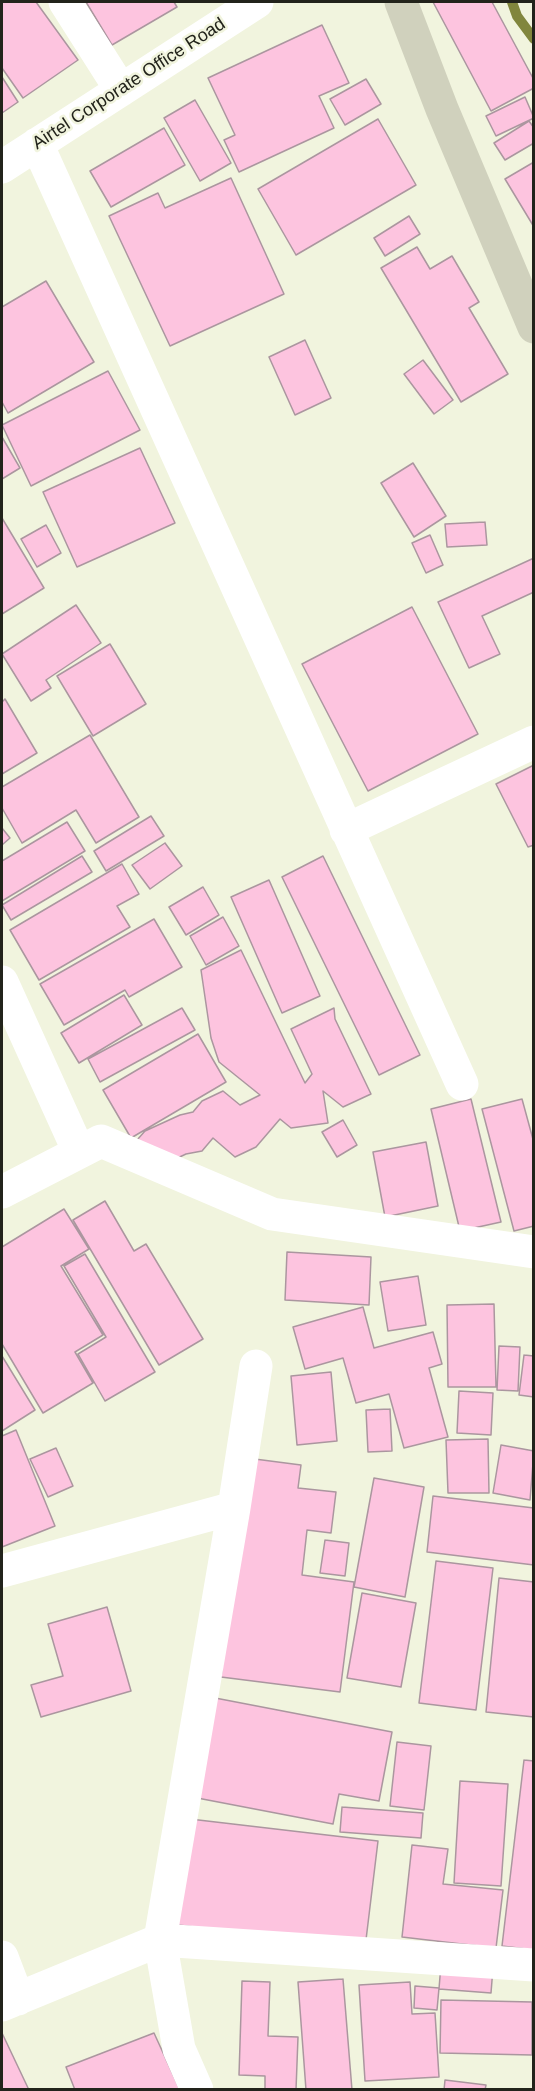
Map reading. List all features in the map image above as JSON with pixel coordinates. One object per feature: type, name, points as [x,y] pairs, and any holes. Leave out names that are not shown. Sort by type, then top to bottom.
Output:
[{"type":"street","points":[[65,2],[121,90]]},
{"type":"street","name":"Airtel Corporate Office Road","points":[[2,167],[257,2]]},
{"type":"street","points":[[401,2],[442,109],[534,327]]},
{"type":"street","points":[[37,144],[462,1084]]},
{"type":"street","points":[[346,830],[534,742]]},
{"type":"street","points":[[2,982],[79,1152]]},
{"type":"street","points":[[2,1192],[101,1141],[272,1214],[534,1252]]},
{"type":"street","points":[[197,2090],[179,2049],[160,1940],[234,1508],[255,1366]]},
{"type":"street","points":[[2,1571],[234,1508]]},
{"type":"street","points":[[2,1957],[10,2002],[160,1940],[534,1965]]},
{"type":"building","points":[[2,2],[36,2],[78,60],[23,98],[2,68]]},
{"type":"building","points":[[86,2],[174,2],[177,7],[112,45]]},
{"type":"building","points":[[433,2],[492,2],[534,80],[534,88],[491,111]]},
{"type":"building","points":[[322,25],[349,83],[319,96],[334,128],[239,172],[224,140],[235,135],[208,78]]},
{"type":"building","points":[[2,77],[18,102],[2,113]]},
{"type":"building","points":[[366,79],[381,104],[345,125],[330,99]]},
{"type":"building","points":[[525,97],[534,118],[496,136],[486,116]]},
{"type":"building","points":[[195,100],[231,163],[200,181],[164,118]]},
{"type":"building","points":[[378,119],[416,185],[296,255],[258,189]]},
{"type":"building","points":[[529,121],[534,128],[534,143],[505,160],[494,143]]},
{"type":"building","points":[[164,128],[185,165],[111,207],[90,171]]},
{"type":"building","points":[[534,162],[534,227],[505,179]]},
{"type":"building","points":[[231,178],[284,294],[170,346],[109,216],[158,193],[165,208]]},
{"type":"building","points":[[409,216],[420,234],[385,256],[374,238]]},
{"type":"building","points":[[417,247],[430,269],[452,256],[479,302],[469,308],[508,374],[461,402],[381,268]]},
{"type":"building","points":[[46,281],[94,362],[8,413],[2,402],[2,307]]},
{"type":"building","points":[[305,340],[331,398],[295,415],[269,357]]},
{"type":"building","points":[[423,360],[453,400],[434,414],[404,374]]},
{"type":"building","points":[[108,371],[140,430],[31,486],[2,425]]},
{"type":"building","points":[[2,437],[20,468],[2,479]]},
{"type":"building","points":[[140,448],[175,523],[77,567],[43,492]]},
{"type":"building","points":[[413,463],[446,516],[414,537],[381,483]]},
{"type":"building","points":[[2,518],[44,588],[2,614]]},
{"type":"building","points":[[485,522],[487,545],[447,547],[445,524]]},
{"type":"building","points":[[46,525],[61,553],[37,567],[21,539]]},
{"type":"building","points":[[430,535],[443,565],[426,573],[412,543]]},
{"type":"building","points":[[534,558],[534,592],[482,616],[500,654],[469,668],[438,602]]},
{"type":"building","points":[[76,605],[101,643],[46,680],[51,688],[31,701],[2,654]]},
{"type":"building","points":[[412,607],[478,734],[368,791],[302,664]]},
{"type":"building","points":[[110,644],[146,704],[93,736],[57,676]]},
{"type":"building","points":[[5,699],[37,753],[2,774],[2,702]]},
{"type":"building","points":[[90,735],[139,817],[96,843],[76,810],[22,843],[2,808],[2,787]]},
{"type":"building","points":[[534,765],[534,845],[528,847],[496,784]]},
{"type":"building","points":[[151,816],[164,836],[106,871],[94,851]]},
{"type":"building","points":[[67,822],[85,851],[2,901],[2,861]]},
{"type":"building","points":[[2,828],[10,838],[2,845]]},
{"type":"building","points":[[165,843],[182,866],[150,889],[132,865]]},
{"type":"building","points":[[82,856],[92,872],[11,920],[2,905]]},
{"type":"building","points":[[323,856],[420,1055],[379,1075],[282,877]]},
{"type":"building","points":[[122,864],[139,894],[117,906],[130,927],[39,980],[10,930]]},
{"type":"building","points":[[269,880],[320,996],[282,1013],[231,897]]},
{"type":"building","points":[[203,887],[219,915],[186,935],[169,907]]},
{"type":"building","points":[[223,917],[239,946],[206,965],[190,936]]},
{"type":"building","points":[[154,919],[182,967],[129,997],[125,990],[64,1025],[40,984]]},
{"type":"building","points":[[241,950],[305,1083],[312,1074],[291,1029],[334,1008],[335,1019],[371,1094],[343,1107],[323,1091],[328,1123],[291,1128],[280,1119],[256,1147],[235,1157],[213,1138],[202,1151],[186,1154],[165,1164],[137,1140],[145,1131],[180,1115],[193,1112],[202,1101],[223,1091],[240,1105],[260,1095],[219,1062],[211,1038],[201,970]]},
{"type":"building","points":[[124,995],[142,1025],[79,1063],[61,1033]]},
{"type":"building","points":[[182,1008],[195,1030],[100,1082],[88,1059]]},
{"type":"building","points":[[198,1034],[226,1082],[131,1138],[103,1090]]},
{"type":"building","points":[[471,1099],[501,1222],[460,1231],[431,1109]]},
{"type":"building","points":[[522,1099],[534,1143],[534,1226],[514,1231],[482,1109]]},
{"type":"building","points":[[343,1120],[357,1145],[337,1157],[322,1132]]},
{"type":"building","points":[[426,1142],[438,1206],[385,1217],[373,1152]]},
{"type":"building","points":[[105,1201],[134,1251],[146,1244],[203,1339],[159,1365],[73,1220]]},
{"type":"building","points":[[64,1209],[89,1249],[61,1266],[103,1335],[75,1352],[93,1383],[43,1413],[2,1344],[2,1247]]},
{"type":"building","points":[[287,1252],[371,1257],[369,1305],[285,1300]]},
{"type":"building","points":[[85,1254],[155,1372],[105,1401],[78,1354],[106,1337],[64,1266]]},
{"type":"building","points":[[418,1276],[426,1325],[388,1331],[380,1282]]},
{"type":"building","points":[[494,1304],[496,1387],[448,1387],[447,1305]]},
{"type":"building","points":[[363,1307],[374,1348],[433,1332],[442,1364],[429,1368],[448,1437],[404,1448],[389,1394],[356,1403],[343,1358],[305,1369],[293,1327]]},
{"type":"building","points":[[499,1346],[520,1347],[518,1391],[497,1390]]},
{"type":"building","points":[[524,1355],[534,1356],[534,1397],[519,1395]]},
{"type":"building","points":[[2,1356],[35,1410],[2,1431]]},
{"type":"building","points":[[331,1372],[337,1441],[297,1445],[291,1376]]},
{"type":"building","points":[[459,1391],[493,1393],[491,1435],[457,1433]]},
{"type":"building","points":[[390,1409],[392,1451],[368,1452],[366,1410]]},
{"type":"building","points":[[16,1430],[55,1526],[2,1547],[2,1436]]},
{"type":"building","points":[[488,1439],[489,1493],[448,1493],[446,1440]]},
{"type":"building","points":[[501,1445],[534,1451],[530,1500],[493,1493]]},
{"type":"building","points":[[56,1448],[73,1486],[48,1497],[30,1459]]},
{"type":"building","points":[[247,1458],[301,1465],[298,1488],[336,1492],[331,1533],[307,1530],[302,1575],[354,1582],[340,1692],[221,1677]]},
{"type":"building","points":[[374,1478],[424,1487],[405,1597],[354,1587]]},
{"type":"building","points":[[433,1496],[534,1508],[534,1565],[427,1552]]},
{"type":"building","points":[[325,1540],[349,1543],[345,1576],[320,1573]]},
{"type":"building","points":[[436,1561],[493,1568],[476,1710],[419,1703]]},
{"type":"building","points":[[499,1578],[534,1582],[534,1717],[486,1712]]},
{"type":"building","points":[[362,1593],[416,1603],[401,1687],[347,1678]]},
{"type":"building","points":[[107,1607],[131,1691],[41,1717],[31,1685],[63,1676],[48,1624]]},
{"type":"building","points":[[210,1697],[392,1732],[379,1801],[339,1794],[333,1824],[192,1797]]},
{"type":"building","points":[[397,1742],[431,1746],[424,1810],[390,1806]]},
{"type":"building","points":[[524,1760],[534,1761],[534,1950],[502,1946]]},
{"type":"building","points":[[460,1781],[508,1784],[501,1886],[454,1883]]},
{"type":"building","points":[[342,1807],[423,1813],[421,1838],[340,1832]]},
{"type":"building","points":[[190,1819],[378,1841],[365,1948],[178,1925]]},
{"type":"building","points":[[412,1845],[448,1849],[443,1884],[503,1890],[496,1948],[402,1937]]},
{"type":"building","points":[[441,1964],[493,1968],[491,1993],[439,1989]]},
{"type":"building","points":[[343,1979],[352,2090],[306,2090],[298,1982]]},
{"type":"building","points":[[242,1981],[270,1982],[268,2036],[298,2037],[296,2090],[265,2090],[265,2076],[239,2075]]},
{"type":"building","points":[[410,1982],[412,2014],[435,2013],[439,2077],[365,2081],[359,1985]]},
{"type":"building","points":[[415,1986],[439,1988],[437,2010],[414,2008]]},
{"type":"building","points":[[441,2000],[532,2002],[532,2055],[440,2053]]},
{"type":"building","points":[[2,2033],[29,2090],[2,2090]]},
{"type":"building","points":[[154,2033],[180,2090],[75,2090],[66,2067]]},
{"type":"building","points":[[445,2080],[486,2085],[485,2090],[444,2090]]},
{"type":"waterway","points":[[512,2],[517,16],[534,39]]}]
